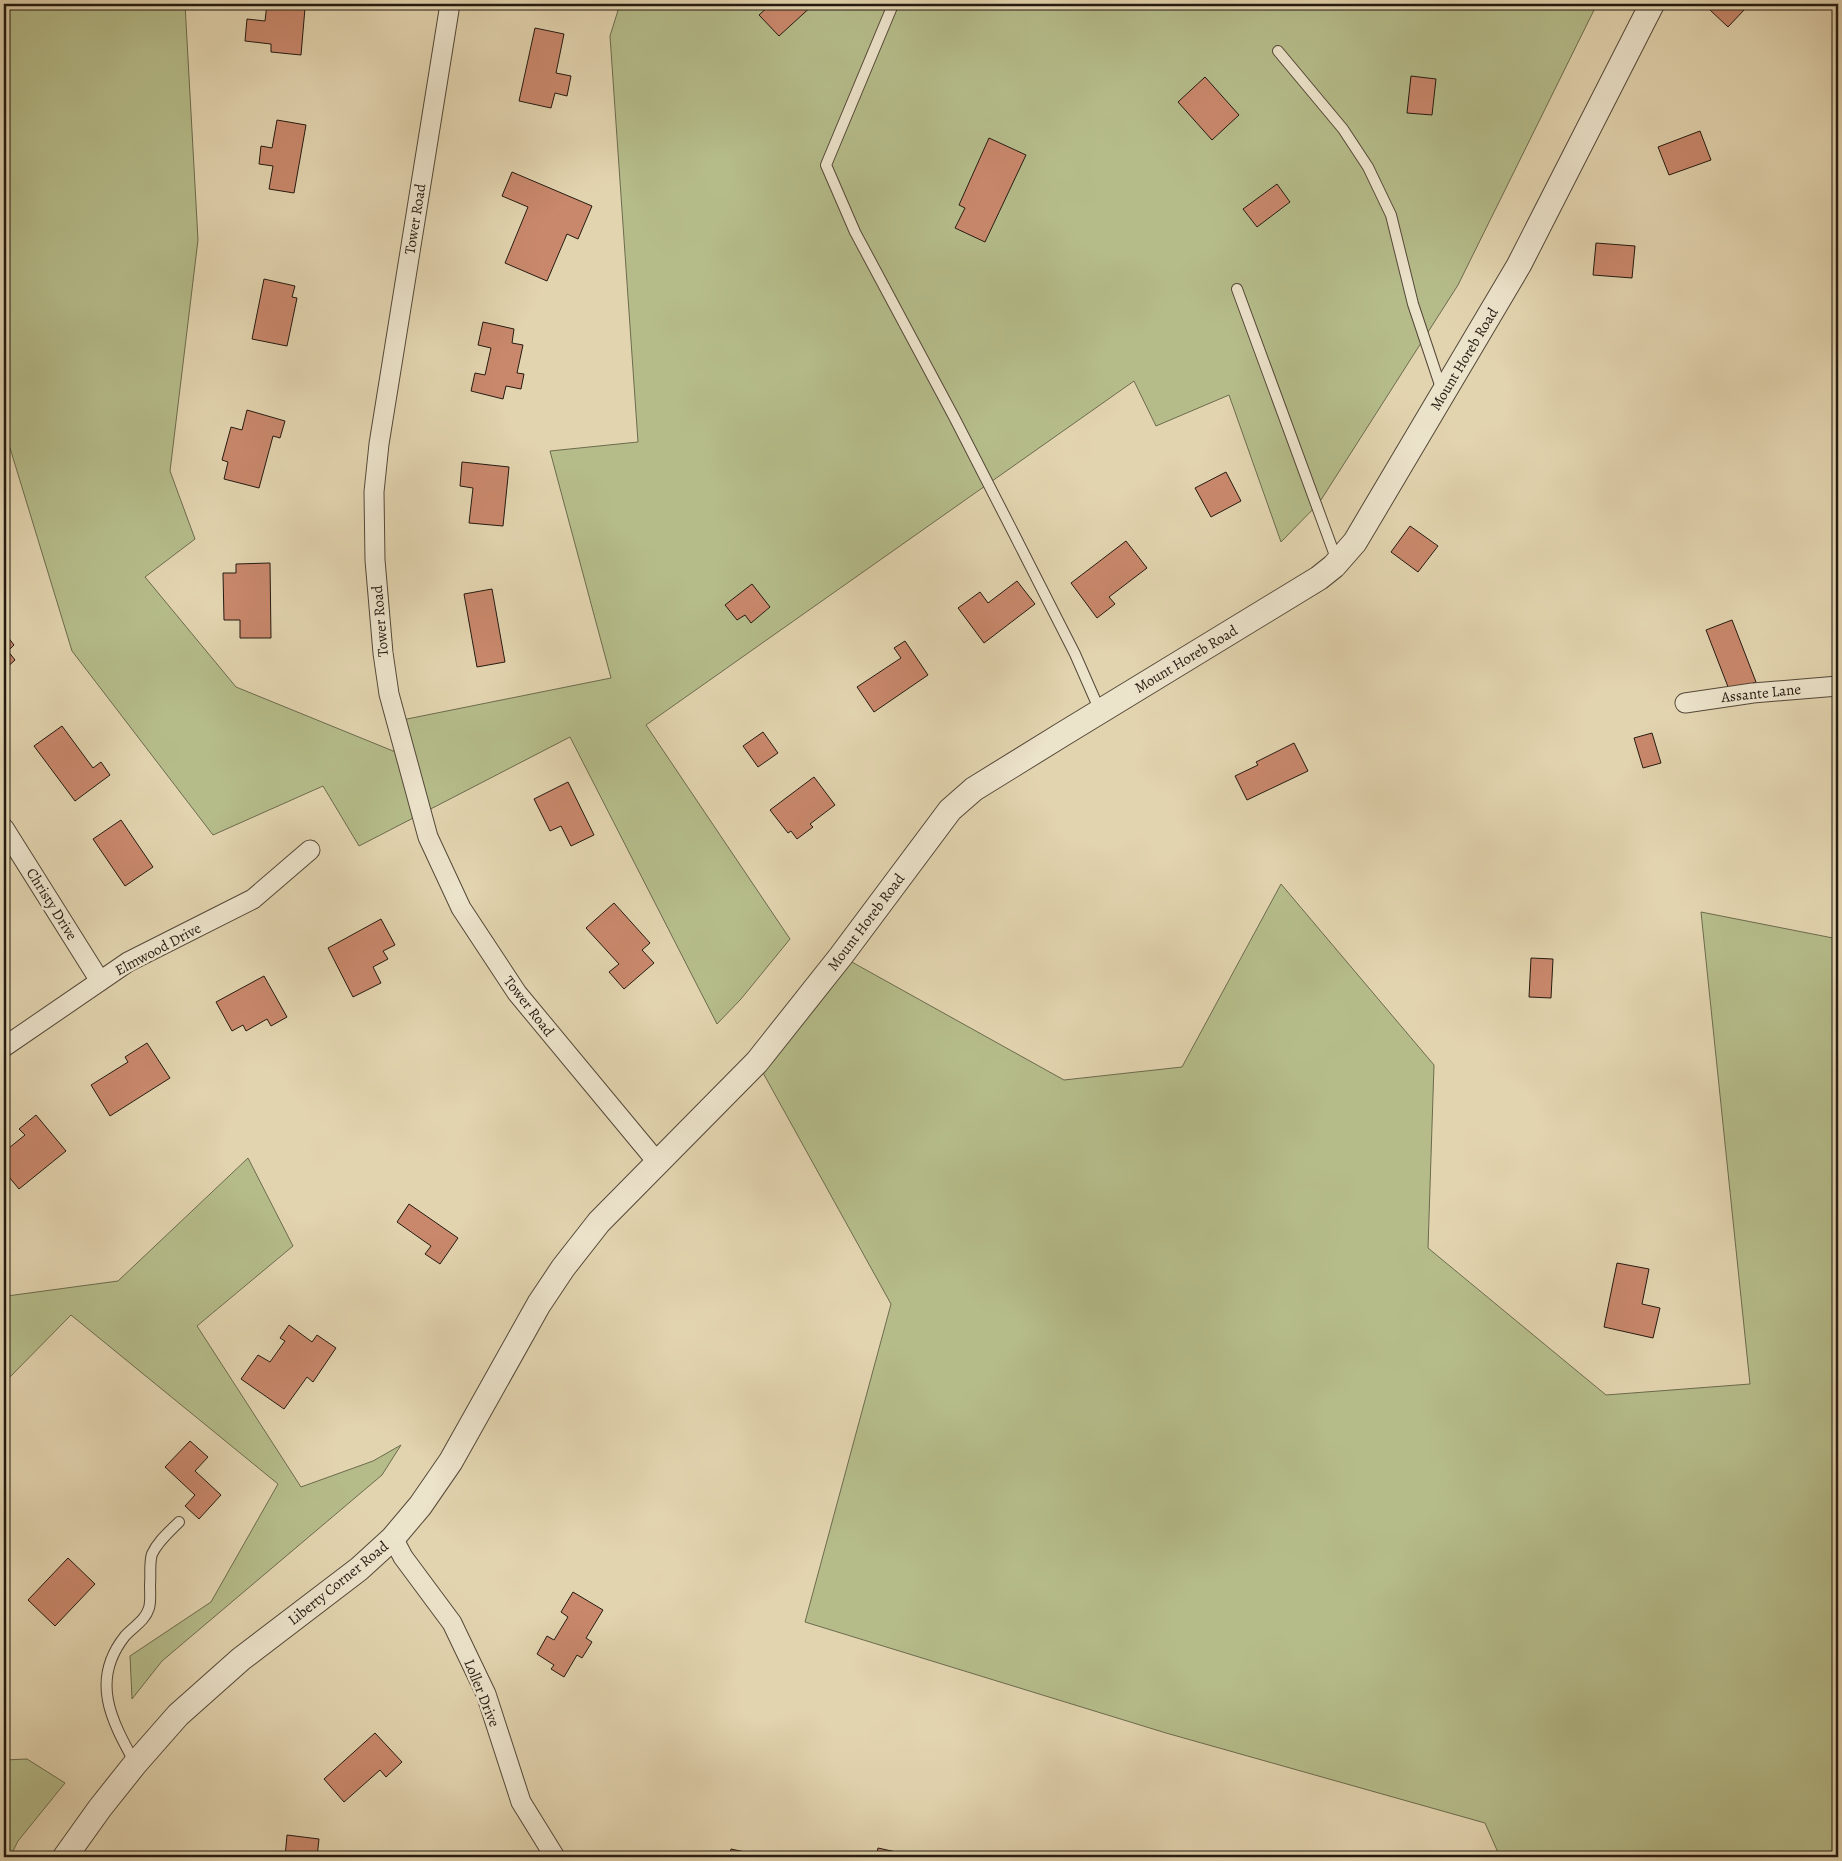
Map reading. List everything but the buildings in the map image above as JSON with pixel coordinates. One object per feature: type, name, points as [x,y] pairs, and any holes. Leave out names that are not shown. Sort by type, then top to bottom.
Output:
[{"type":"street","name":"Tower Road","points":[[450,4],[379,444],[374,492],[375,560],[383,653],[389,694],[428,837],[460,908],[517,993],[658,1163]]},
{"type":"street","name":"Mount Horeb Road","points":[[599,1222],[757,1062],[841,956],[950,810],[974,789],[1319,578],[1355,542],[1519,265],[1652,4]]},
{"type":"street","name":"Assante Lane","points":[[1685,703],[1753,693],[1838,686]]},
{"type":"street","name":"Christy Drive","points":[[4,828],[100,981]]},
{"type":"street","name":"Elmwood Drive","points":[[4,1047],[128,962],[253,899],[310,850]]},
{"type":"street","name":"Liberty Corner Road","points":[[65,1857],[100,1808],[178,1715],[241,1659],[359,1570],[393,1538],[420,1506],[440,1478],[540,1304],[568,1262],[599,1222]]},
{"type":"street","name":"Loller Drive","points":[[393,1538],[403,1557],[452,1624],[486,1694],[521,1802],[556,1857]]},
{"type":"lane","points":[[892,8],[826,165],[855,232],[1010,525],[1100,711]]},
{"type":"lane","points":[[1278,51],[1343,129],[1368,167],[1380,191],[1391,215],[1412,304],[1443,394]]},
{"type":"lane","points":[[1237,289],[1337,562]]},
{"type":"lane","points":[[136,1764],[119,1735],[110,1714],[106,1692],[106,1676],[114,1655],[125,1637],[145,1618],[150,1606],[152,1556],[162,1540],[179,1522]]},
{"type":"green space","points":[[4,4],[185,4],[198,240],[170,471],[195,539],[145,577],[236,687],[398,753],[392,722],[611,678],[550,451],[638,442],[610,36],[620,4],[1597,4],[1458,285],[1319,503],[1281,542],[1229,395],[1156,426],[1134,381],[646,725],[790,939],[741,999],[717,1024],[570,737],[359,846],[323,786],[213,835],[72,651],[10,448],[4,447]]},
{"type":"green space","points":[[1281,884],[1434,1065],[1428,1248],[1606,1395],[1750,1384],[1701,912],[1838,939],[1838,1857],[1500,1857],[1485,1823],[1166,1733],[805,1622],[891,1304],[757,1062],[841,956],[1064,1080],[1182,1067]]},
{"type":"green space","points":[[248,1158],[293,1246],[197,1326],[301,1487],[373,1461],[401,1445],[382,1475],[162,1661],[132,1699],[130,1656],[211,1602],[278,1484],[71,1315],[4,1383],[4,1298],[7,1296],[118,1281]]},
{"type":"green space","points":[[27,1759],[65,1783],[18,1841],[10,1857],[4,1857],[4,1760]]}]
